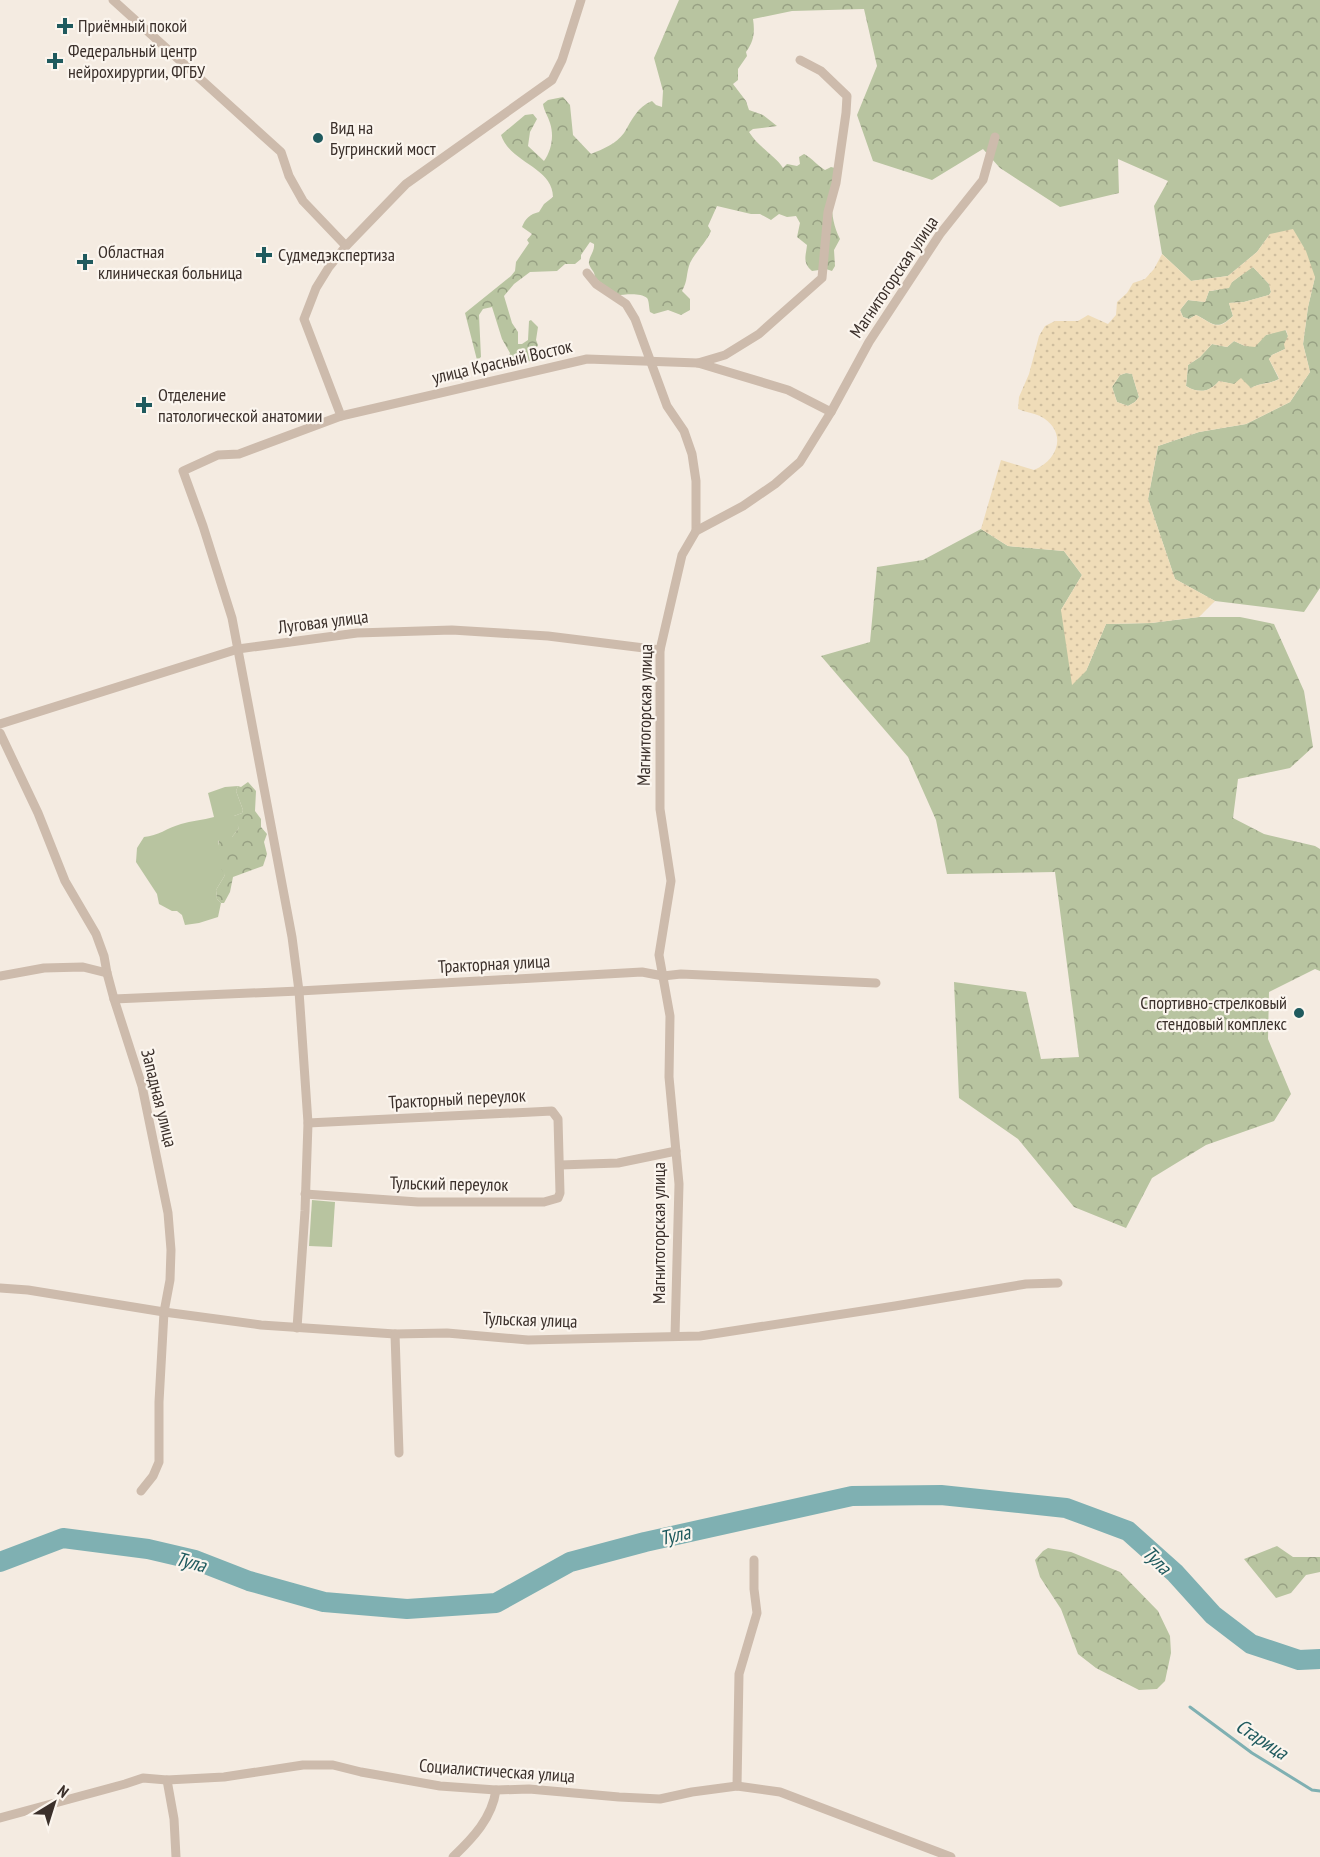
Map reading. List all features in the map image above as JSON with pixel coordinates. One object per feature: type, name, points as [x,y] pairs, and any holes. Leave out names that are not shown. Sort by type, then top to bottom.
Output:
[{"type":"street","points":[[112,0],[281,152],[289,176],[303,201],[346,246]]},
{"type":"street","points":[[341,416],[304,319],[316,288],[346,246],[406,184],[552,80],[562,60],[580,0]]},
{"type":"street","points":[[698,363],[725,355],[759,334],[822,278],[828,212],[836,183],[847,96],[821,71],[800,60]]},
{"type":"street","name":"Магнитогорская улица","points":[[675,1336],[679,1184],[669,1077],[670,1016],[659,955],[671,880],[660,809],[660,650],[682,555],[696,531],[743,506],[775,484],[800,462],[831,412],[869,342],[940,234],[983,180],[995,137]]},
{"type":"street","points":[[587,273],[596,284],[626,304],[635,319],[667,406],[684,431],[692,454],[696,481],[696,531]]},
{"type":"street","name":"улица Красный Восток","points":[[238,649],[229,608],[183,471],[218,455],[239,454],[341,416],[588,359],[698,363],[788,390],[831,412]]},
{"type":"street","name":"Луговая улица","points":[[0,724],[238,649],[357,633],[452,630],[548,636],[660,650]]},
{"type":"street","points":[[238,649],[292,937],[299,992],[308,1123],[297,1328]]},
{"type":"street","name":"Западная улица","points":[[0,733],[38,813],[65,881],[96,934],[104,956],[106,973],[142,1086],[168,1213],[171,1250],[170,1280],[164,1312],[159,1402],[159,1462],[153,1476],[141,1491]]},
{"type":"street","points":[[0,976],[44,968],[83,967],[106,973]]},
{"type":"street","name":"Тракторная улица","points":[[114,999],[299,992],[642,972],[663,976],[681,974],[876,983]]},
{"type":"street","name":"Тракторный переулок","points":[[308,1123],[552,1111],[558,1119],[560,1165]]},
{"type":"street","points":[[560,1165],[618,1163],[676,1151]]},
{"type":"street","name":"Тульский переулок","points":[[305,1194],[418,1202],[544,1202],[558,1198],[560,1165]]},
{"type":"street","name":"Тульская улица","points":[[0,1288],[28,1290],[261,1325],[395,1334],[447,1333],[528,1340],[700,1336],[1026,1284],[1058,1283]]},
{"type":"street","points":[[395,1334],[399,1453]]},
{"type":"street","points":[[737,1786],[738,1674],[757,1613],[754,1560]]},
{"type":"street","name":"Социалистическая улица","points":[[0,1818],[143,1778],[167,1780],[224,1777],[303,1765],[333,1765],[440,1786],[496,1790],[529,1789],[660,1799],[737,1786],[780,1792],[951,1857]]},
{"type":"street","points":[[167,1780],[174,1820],[176,1857]]},
{"type":"street","points":[[453,1857],[486,1820],[493,1807],[496,1790]]},
{"type":"green space","points":[[679,0],[1320,0],[1320,588],[1304,612],[1215,601],[1175,579],[1148,499],[1158,446],[1199,432],[1246,424],[1290,402],[1310,372],[1303,344],[1315,277],[1270,234],[1257,252],[1228,276],[1191,281],[1162,254],[1154,206],[1168,181],[1118,159],[1119,193],[1060,207],[1000,168],[983,149],[932,180],[873,161],[857,115],[877,66],[864,9],[792,11],[753,19],[752,40],[746,52],[747,56],[738,69],[738,80],[733,84],[746,101],[749,110],[763,115],[777,126],[753,129],[749,132],[783,168],[787,164],[797,166],[800,164],[799,157],[804,154],[825,170],[835,168],[832,213],[840,239],[834,250],[835,266],[832,271],[826,269],[812,271],[807,265],[805,259],[807,245],[797,237],[800,223],[796,216],[787,217],[779,214],[771,220],[760,214],[717,206],[708,226],[711,231],[690,263],[682,291],[690,299],[690,310],[681,315],[668,310],[654,314],[650,312],[648,299],[644,296],[617,295],[595,278],[589,264],[594,247],[594,244],[590,242],[581,255],[581,259],[575,264],[565,264],[557,271],[530,272],[514,284],[504,296],[512,323],[518,332],[518,344],[528,340],[529,321],[531,320],[538,327],[536,340],[538,345],[535,351],[541,359],[520,363],[517,360],[507,362],[510,353],[502,339],[492,307],[483,309],[479,315],[481,357],[477,360],[465,313],[515,271],[516,262],[529,243],[527,240],[532,234],[522,227],[523,224],[528,217],[539,212],[544,204],[553,197],[546,179],[513,152],[501,135],[525,115],[533,114],[537,119],[530,132],[528,146],[544,161],[549,152],[552,137],[543,104],[548,100],[563,97],[570,105],[573,135],[591,154],[617,140],[642,107],[652,101],[662,107],[663,91],[654,58]]},
{"type":"green space","points":[[1253,267],[1269,284],[1271,292],[1269,295],[1244,302],[1229,303],[1233,316],[1222,324],[1211,323],[1196,315],[1189,319],[1183,317],[1180,310],[1188,300],[1205,302],[1209,291],[1227,286]]},
{"type":"green space","points":[[1285,329],[1288,336],[1285,349],[1272,355],[1269,359],[1279,379],[1251,388],[1219,381],[1212,388],[1204,391],[1186,386],[1188,365],[1200,357],[1212,344],[1227,347],[1234,341],[1245,346],[1266,335]]},
{"type":"green space","points":[[1132,374],[1139,397],[1128,406],[1117,402],[1112,387],[1120,375]]},
{"type":"green space","points":[[981,529],[1008,546],[1064,551],[1082,575],[1061,610],[1086,671],[1106,624],[1151,623],[1199,617],[1240,617],[1274,624],[1304,691],[1313,747],[1290,768],[1238,779],[1233,818],[1264,834],[1320,849],[1320,971],[1315,969],[1269,992],[1268,1039],[1291,1094],[1274,1121],[1206,1145],[1152,1178],[1126,1228],[1074,1207],[1018,1139],[959,1098],[954,982],[1026,992],[1041,1059],[1079,1057],[1055,872],[947,874],[936,820],[908,757],[821,656],[870,642],[877,567],[923,560]]},
{"type":"green space","points":[[248,782],[256,791],[255,811],[261,819],[261,827],[267,834],[264,842],[267,854],[263,866],[233,877],[230,892],[224,903],[221,903],[217,899],[216,890],[225,875],[219,865],[219,839],[220,836],[232,837],[239,828],[233,818],[243,810],[236,791],[238,786],[241,787]]},
{"type":"green space","points":[[238,786],[236,791],[243,810],[242,813],[234,816],[239,828],[232,837],[218,841],[225,875],[216,890],[217,899],[221,903],[218,917],[185,925],[182,915],[159,904],[157,894],[136,862],[137,848],[144,837],[181,824],[214,817],[208,793],[225,787]]},
{"type":"green space","points":[[312,1200],[335,1202],[332,1247],[309,1246]]},
{"type":"green space","points":[[1277,1546],[1293,1557],[1320,1557],[1320,1572],[1306,1575],[1291,1593],[1276,1598],[1244,1559]]},
{"type":"green space","points":[[1048,1548],[1071,1552],[1120,1572],[1158,1611],[1170,1636],[1171,1653],[1165,1681],[1157,1689],[1139,1690],[1096,1668],[1078,1654],[1061,1609],[1040,1577],[1035,1560]]},
{"type":"sand","points":[[1293,229],[1306,251],[1315,277],[1303,344],[1310,372],[1290,402],[1246,424],[1199,432],[1158,446],[1148,499],[1175,579],[1215,601],[1199,617],[1151,623],[1106,624],[1086,671],[1072,685],[1061,610],[1082,575],[1064,551],[1008,546],[981,529],[1001,460],[1034,470],[1049,459],[1057,445],[1057,437],[1049,422],[1040,416],[1018,409],[1019,397],[1029,374],[1039,336],[1045,326],[1055,321],[1078,321],[1088,315],[1108,324],[1116,315],[1117,302],[1127,293],[1133,283],[1145,279],[1154,269],[1162,254],[1191,281],[1228,276],[1257,252],[1270,234]],"holes":[[[1253,267],[1269,284],[1271,292],[1269,295],[1244,302],[1229,303],[1233,316],[1222,324],[1214,325],[1196,315],[1189,319],[1183,317],[1180,310],[1188,300],[1205,302],[1209,291],[1229,288],[1232,282]],[[1286,330],[1288,336],[1284,344],[1285,349],[1272,355],[1269,359],[1279,379],[1251,388],[1241,378],[1234,384],[1219,381],[1212,388],[1204,391],[1186,386],[1188,365],[1200,357],[1212,344],[1227,347],[1234,341],[1255,347],[1266,335]],[[1132,374],[1139,397],[1128,406],[1117,402],[1112,387],[1120,375]]]},
{"type":"waterway","name":"Тула","points":[[0,1562],[63,1538],[148,1549],[195,1560],[249,1581],[324,1602],[407,1609],[496,1603],[570,1562],[645,1542],[852,1496],[941,1495],[1066,1508],[1128,1531],[1175,1573],[1213,1615],[1251,1644],[1299,1660],[1320,1659]]},
{"type":"waterway","name":"Старица","points":[[1190,1707],[1252,1753],[1312,1790],[1320,1791]]},
{"type":"place","name":"Приёмный покой","points":[[65,26]]},
{"type":"place","name":"Федеральный центр нейрохирургии, ФГБУ","points":[[55,61]]},
{"type":"place","name":"Вид на Бугринский мост","points":[[318,138]]},
{"type":"place","name":"Судмедэкспертиза","points":[[264,255]]},
{"type":"place","name":"Областная клиническая больница","points":[[85,262]]},
{"type":"place","name":"Отделение патологической анатомии","points":[[144,405]]},
{"type":"place","name":"Спортивно-стрелковый стендовый комплекс","points":[[1299,1013]]}]
